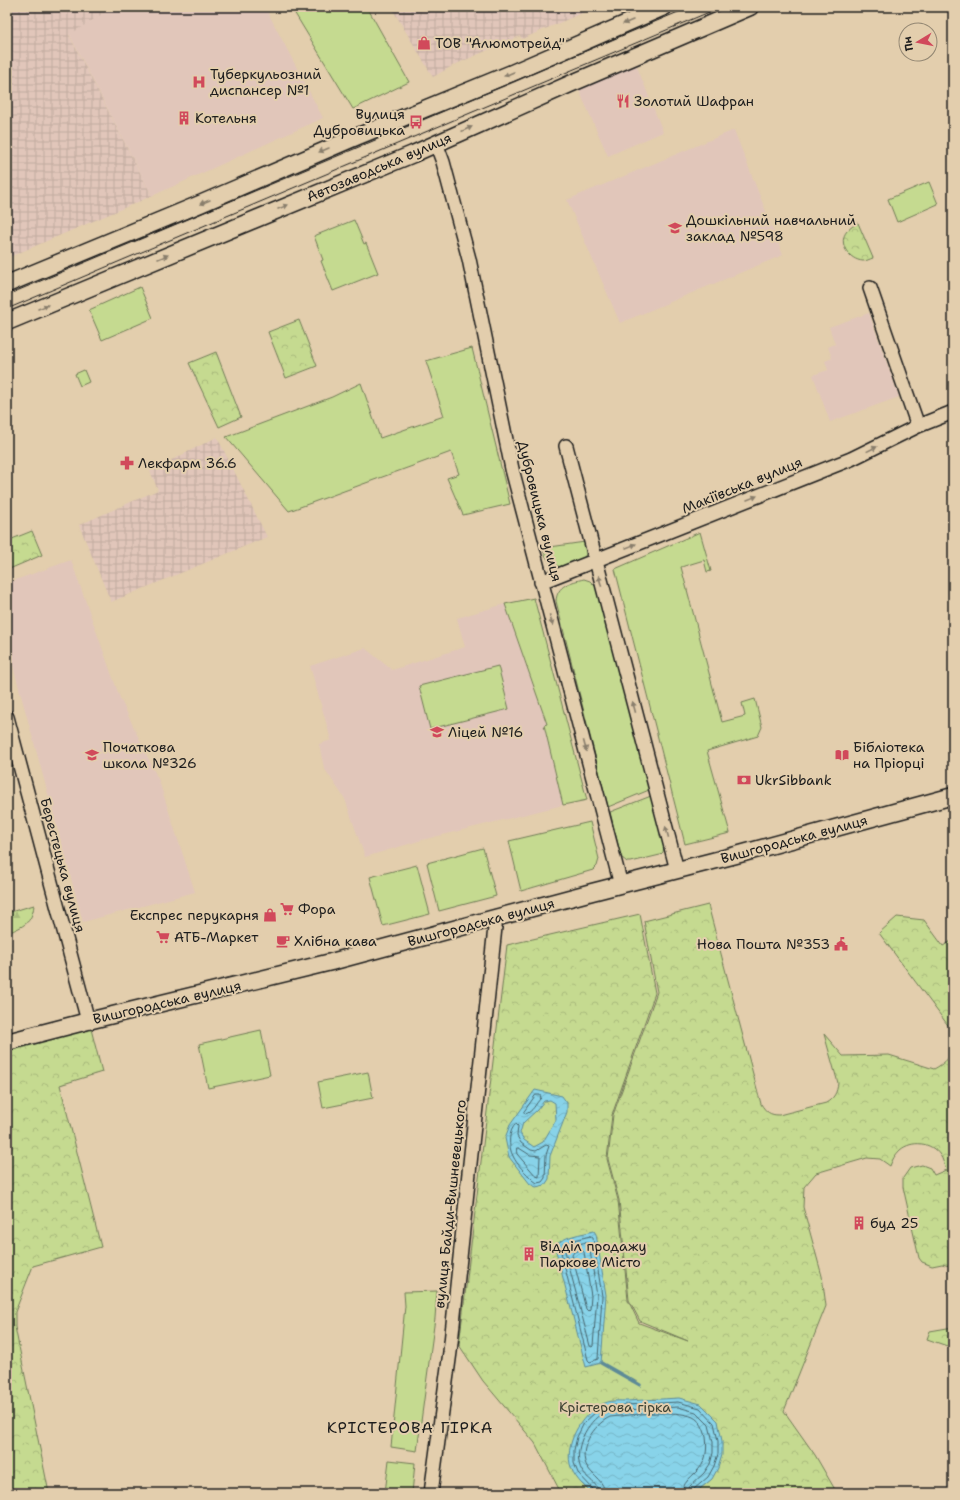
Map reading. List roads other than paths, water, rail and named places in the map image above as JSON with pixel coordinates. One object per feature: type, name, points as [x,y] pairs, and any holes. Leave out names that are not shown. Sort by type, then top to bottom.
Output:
[{"type":"main road","points":[[7,284],[200,204],[664,7]]},
{"type":"main road","name":"Автозаводська вулиця","points":[[7,322],[399,160],[750,7]]},
{"type":"main road","name":"Вишгородська вулиця","points":[[7,1042],[331,962],[953,796]]},
{"type":"street","name":"Дубровицька вулиця","points":[[436,143],[443,162],[468,259],[512,469],[621,885]]},
{"type":"street","points":[[870,288],[918,426]]},
{"type":"street","name":"Макіївська вулиця","points":[[541,582],[851,459],[918,426],[953,412]]},
{"type":"street","points":[[566,446],[677,870]]},
{"type":"street","name":"Берестецька вулиця","points":[[7,717],[88,1021]]},
{"type":"street","name":"вулиця Байди-Вишневецького","points":[[431,1493],[450,1352],[496,918]]},
{"type":"water","points":[[535,1090],[562,1096],[567,1103],[567,1112],[550,1156],[549,1179],[545,1185],[536,1187],[530,1184],[509,1157],[505,1138],[510,1125]],"holes":[[[550,1100],[555,1103],[556,1120],[543,1142],[534,1147],[524,1140],[520,1133],[523,1123],[544,1101]]]},
{"type":"water","points":[[594,1231],[596,1234],[606,1295],[601,1363],[586,1367],[555,1247],[562,1240],[578,1234]]},
{"type":"water","points":[[679,1398],[701,1404],[718,1421],[722,1441],[722,1455],[718,1468],[712,1479],[695,1493],[592,1493],[573,1473],[569,1455],[573,1436],[583,1419],[597,1407],[610,1401]]},
{"type":"waterway","points":[[601,1363],[640,1385]]},
{"type":"tram line","points":[[7,295],[690,7]]},
{"type":"tram line","points":[[7,309],[721,7]]},
{"type":"place","name":"ТОВ \"Алюмотрейд\"","points":[[424,43]]},
{"type":"place","name":"Туберкульозний диспансер №1","points":[[199,82]]},
{"type":"place","name":"Золотий Шафран","points":[[623,101]]},
{"type":"place","name":"Котельня","points":[[184,118]]},
{"type":"place","name":"Вулиця Дубровицька","points":[[416,122]]},
{"type":"place","name":"Дошкільний навчальний заклад №598","points":[[675,228]]},
{"type":"place","name":"Лекфарм 36.6","points":[[127,463]]},
{"type":"place","name":"Ліцей №16","points":[[437,732]]},
{"type":"place","name":"Початкова школа №326","points":[[92,755]]},
{"type":"place","name":"Бібліотека на Пріорці","points":[[842,755]]},
{"type":"place","name":"UkrSibbank","points":[[744,780]]},
{"type":"place","name":"Фора","points":[[287,909]]},
{"type":"place","name":"Експрес перукарня","points":[[270,915]]},
{"type":"place","name":"АТБ-Маркет","points":[[163,937]]},
{"type":"place","name":"Хлібна кава","points":[[283,941]]},
{"type":"place","name":"Нова Пошта №353","points":[[841,944]]},
{"type":"place","name":"буд 25","points":[[859,1223]]},
{"type":"place","name":"Відділ продажу Паркове Місто","points":[[529,1254]]},
{"type":"district","name":"КРІСТЕРОВА ГІРКА","points":[[410,1427]]},
{"type":"park label","name":"Крістерова гірка","points":[[615,1407]]}]
